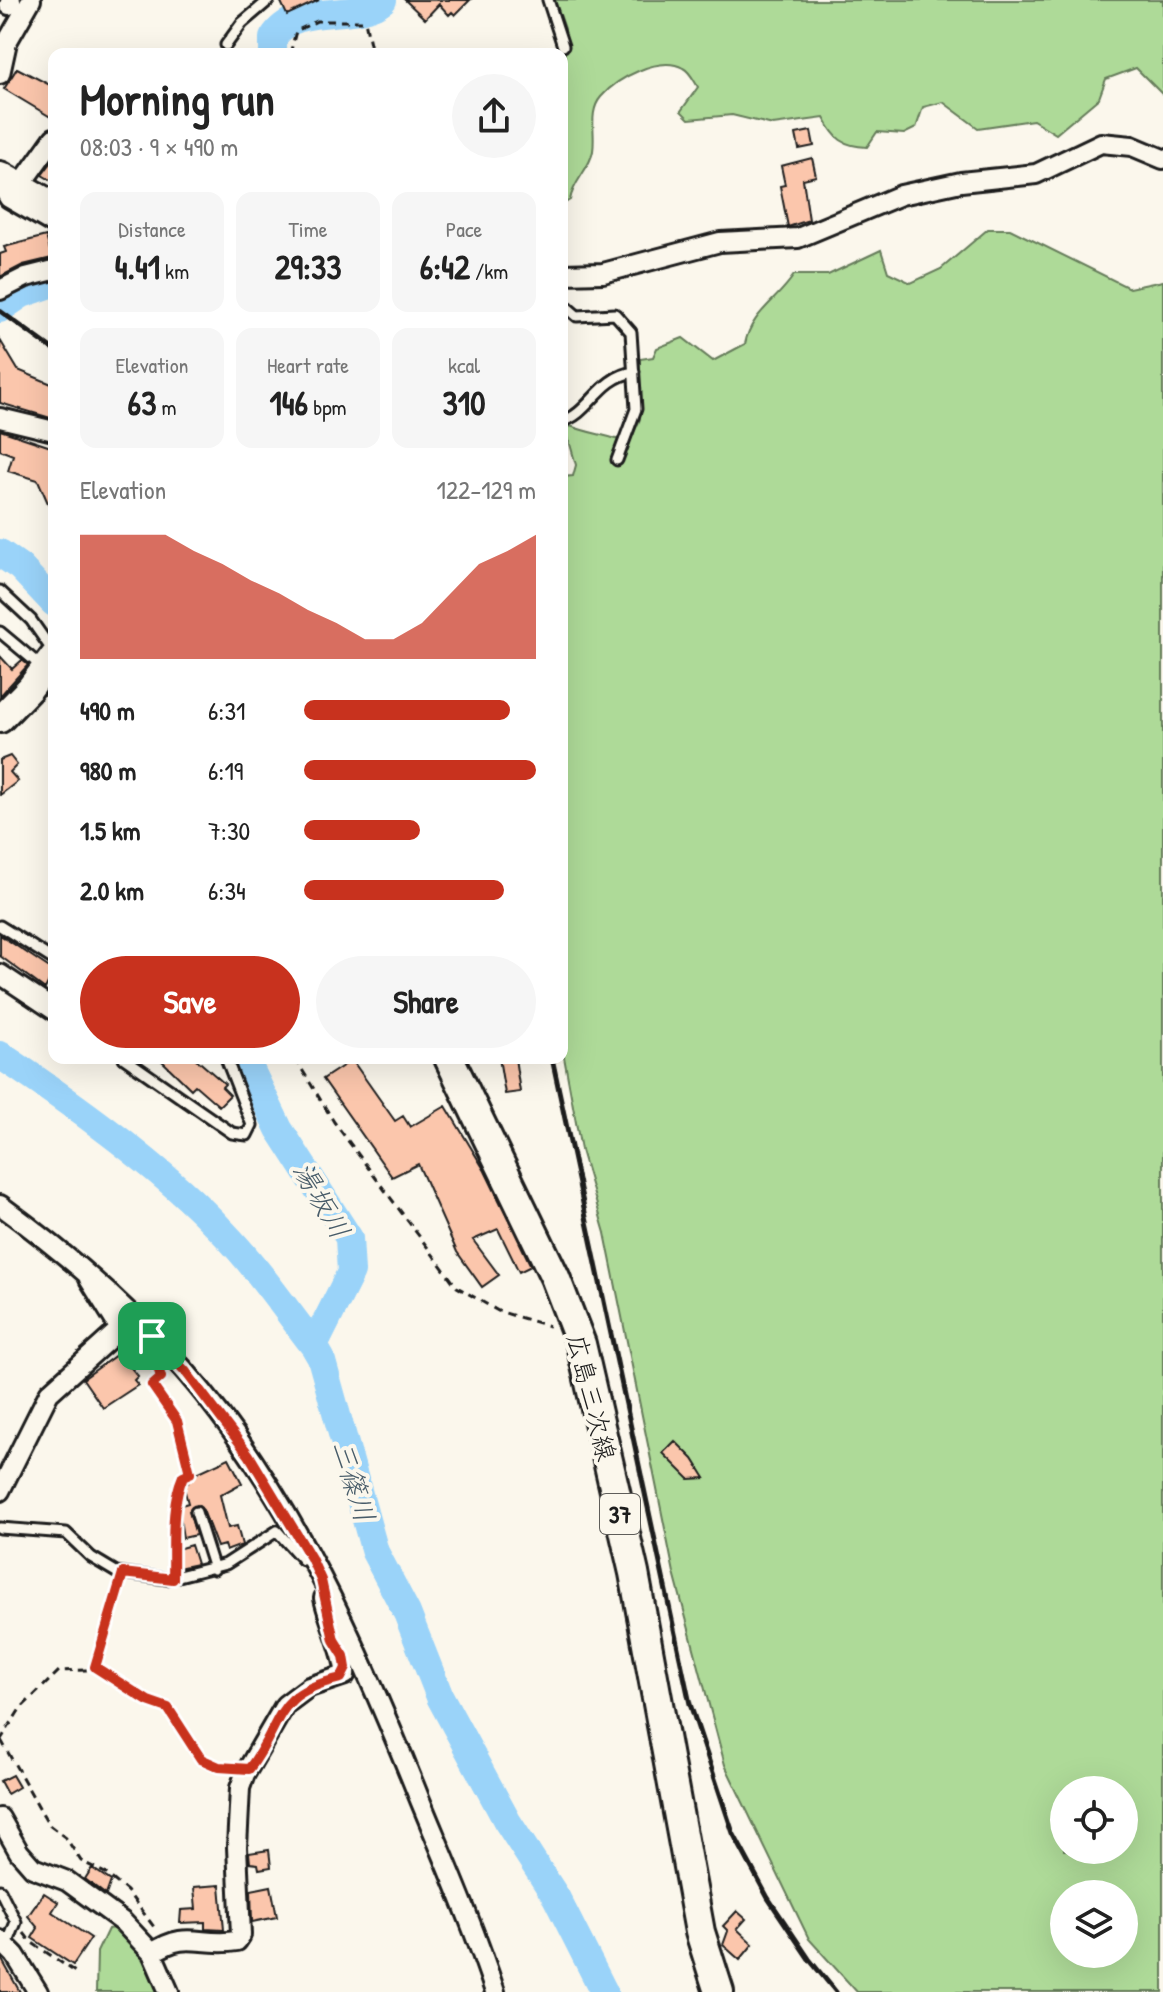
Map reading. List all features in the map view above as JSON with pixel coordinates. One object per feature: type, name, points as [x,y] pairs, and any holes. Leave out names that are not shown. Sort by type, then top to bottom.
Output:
[{"type":"main road","points":[[6,182],[48,204]]},
{"type":"main road","name":"広島三次線","points":[[452,1064],[529,1220],[577,1331],[634,1573],[700,1932],[719,1992]]},
{"type":"street","points":[[0,74],[7,42],[31,0]]},
{"type":"street","points":[[568,274],[603,273],[720,242],[798,238],[901,195],[961,182],[1036,174],[1101,143],[1132,146],[1163,159]]},
{"type":"street","points":[[48,144],[6,182],[9,198],[48,221]]},
{"type":"street","points":[[0,290],[26,277],[48,272]]},
{"type":"street","points":[[0,418],[48,430]]},
{"type":"street","points":[[0,719],[48,663]]},
{"type":"street","points":[[0,974],[48,1006]]},
{"type":"street","points":[[0,1205],[87,1273],[136,1340]]},
{"type":"street","points":[[87,1273],[92,1287],[136,1340],[186,1372],[249,1455],[321,1580],[348,1628],[396,1740],[495,1992]]},
{"type":"street","points":[[0,1491],[49,1393],[136,1340]]},
{"type":"street","points":[[159,1948],[177,1938],[223,1943],[237,1941],[241,1935],[237,1847],[240,1788],[285,1705],[309,1687],[345,1675],[344,1656],[334,1640],[321,1580]]},
{"type":"street","points":[[0,1818],[26,1862],[67,1881],[159,1948],[169,1992]]},
{"type":"street","points":[[4,1942],[38,1992]]},
{"type":"lane","points":[[226,45],[242,23],[269,0]]},
{"type":"lane","points":[[548,0],[563,46]]},
{"type":"lane","points":[[568,308],[577,316],[615,314],[627,323],[633,345],[635,417],[617,460]]},
{"type":"lane","points":[[568,417],[606,383],[620,374],[634,372]]},
{"type":"lane","points":[[0,591],[31,620],[48,653]]},
{"type":"lane","points":[[0,632],[48,657]]},
{"type":"lane","points":[[0,926],[48,956]]},
{"type":"lane","points":[[133,1064],[232,1133],[247,1135],[252,1125],[247,1105],[229,1064]]},
{"type":"lane","points":[[196,1512],[214,1569]]},
{"type":"lane","points":[[0,1528],[66,1533],[91,1557],[123,1573],[173,1579],[214,1569],[277,1531],[321,1580]]},
{"type":"lane","points":[[0,1890],[16,1922],[4,1942]]},
{"type":"path","points":[[292,48],[296,31],[317,21],[365,21],[371,48]]},
{"type":"path","points":[[299,1064],[334,1122],[457,1287],[498,1311],[553,1329]]},
{"type":"path","points":[[136,1340],[154,1355],[161,1377],[152,1385],[177,1421],[190,1473],[183,1476],[172,1508],[176,1531],[173,1579]]},
{"type":"path","points":[[95,1667],[123,1573]]},
{"type":"path","points":[[159,1948],[127,1891],[105,1873],[81,1861],[66,1838],[49,1825],[1,1740],[20,1709],[59,1671],[95,1667],[148,1701],[168,1708],[201,1759],[219,1767],[249,1769]]},
{"type":"path","points":[[16,1922],[31,1942],[78,1974]]},
{"type":"green space","points":[[555,0],[1163,0],[1163,95],[1136,68],[1106,79],[1099,98],[1056,134],[1033,120],[978,128],[943,102],[923,107],[916,128],[904,134],[877,132],[867,147],[841,140],[824,118],[773,125],[732,115],[689,119],[681,111],[698,87],[690,74],[674,65],[651,66],[617,83],[597,103],[589,164],[568,201],[568,48],[565,48],[565,29]]},
{"type":"green space","points":[[988,229],[1010,229],[1129,288],[1163,281],[1163,1992],[857,1992],[809,1939],[725,1765],[674,1573],[605,1233],[581,1150],[565,1064],[568,1064],[568,476],[573,476],[576,465],[568,428],[570,426],[629,444],[640,419],[640,359],[653,357],[657,348],[683,338],[713,361],[745,344],[759,315],[794,275],[828,275],[881,250],[888,272],[911,283],[941,269]]},
{"type":"green space","points":[[120,1927],[136,1941],[163,1992],[96,1992],[97,1952],[108,1929]]},
{"type":"building","points":[[280,0],[319,0],[287,15]]},
{"type":"building","points":[[405,0],[470,0],[455,15],[452,12],[449,15],[439,4],[425,19]]},
{"type":"building","points":[[17,68],[48,84],[48,115],[4,89]]},
{"type":"building","points":[[811,131],[814,146],[799,149],[796,134]]},
{"type":"building","points":[[812,158],[816,176],[803,179],[809,220],[788,227],[780,186],[785,185],[781,166]]},
{"type":"building","points":[[46,236],[48,259],[23,265],[0,277],[0,254],[6,252],[4,247]]},
{"type":"building","points":[[0,340],[18,370],[48,382],[48,417],[0,403]]},
{"type":"building","points":[[0,430],[48,446],[48,503],[38,480],[8,471],[13,455],[0,450]]},
{"type":"building","points":[[0,656],[12,669],[22,660],[28,665],[0,696]]},
{"type":"building","points":[[10,756],[17,765],[10,772],[18,781],[0,795],[0,760]]},
{"type":"building","points":[[0,935],[48,967],[45,989],[0,956]]},
{"type":"building","points":[[165,1064],[202,1064],[225,1084],[222,1087],[230,1095],[219,1106],[195,1085],[191,1089]]},
{"type":"building","points":[[346,1064],[355,1064],[395,1121],[403,1116],[410,1127],[446,1106],[485,1171],[531,1266],[519,1272],[498,1229],[473,1240],[499,1275],[482,1287],[457,1252],[418,1164],[392,1177],[323,1079]]},
{"type":"building","points":[[500,1064],[516,1064],[520,1092],[505,1094]]},
{"type":"building","points":[[116,1355],[119,1360],[122,1357],[138,1376],[134,1380],[138,1385],[103,1408],[83,1379]]},
{"type":"building","points":[[675,1441],[693,1459],[705,1478],[689,1479],[663,1453]]},
{"type":"building","points":[[229,1458],[242,1483],[220,1495],[228,1528],[237,1526],[242,1545],[226,1551],[224,1545],[217,1547],[203,1510],[197,1505],[189,1511],[196,1535],[183,1538],[178,1506],[188,1503],[183,1484],[188,1483],[186,1478]]},
{"type":"building","points":[[191,1545],[197,1564],[178,1568],[177,1549]]},
{"type":"building","points":[[12,1775],[19,1787],[7,1794],[0,1781]]},
{"type":"building","points":[[269,1850],[271,1867],[259,1869],[258,1864],[250,1863],[249,1853]]},
{"type":"building","points":[[92,1868],[111,1881],[106,1895],[85,1879]]},
{"type":"building","points":[[220,1885],[224,1930],[205,1929],[205,1922],[180,1923],[181,1910],[196,1909],[194,1887]]},
{"type":"building","points":[[271,1886],[277,1917],[252,1922],[251,1890]]},
{"type":"building","points":[[44,1893],[58,1902],[52,1912],[91,1938],[73,1965],[32,1938],[38,1928],[28,1916]]},
{"type":"building","points":[[737,1911],[746,1919],[737,1929],[753,1944],[740,1960],[723,1945],[728,1931],[723,1926]]},
{"type":"building","points":[[1,1958],[20,1992],[0,1992]]},
{"type":"waterway","name":"湯坂川","points":[[273,48],[273,38],[283,26],[296,19],[371,7],[383,0]]},
{"type":"waterway","name":"湯坂川","points":[[0,309],[22,294],[48,285]]},
{"type":"waterway","name":"湯坂川","points":[[0,553],[20,567],[48,597]]},
{"type":"waterway","name":"三篠川","points":[[0,1055],[116,1137],[198,1207],[246,1258],[314,1346],[321,1358],[375,1552],[407,1613],[440,1697],[507,1821],[556,1897],[604,1992]]},
{"type":"waterway","name":"湯坂川","points":[[248,1064],[279,1129],[349,1238],[351,1272],[314,1346]]},
{"type":"railway","points":[[0,311],[48,346]]},
{"type":"railway","points":[[553,1064],[690,1704],[733,1833],[768,1898],[809,1959],[836,1992]]},
{"type":"route","points":[[152,1336],[214,1408],[249,1455],[278,1502],[321,1580],[334,1640],[344,1656],[345,1675],[309,1687],[285,1705],[249,1769],[210,1765],[201,1759],[168,1708],[148,1701],[95,1667],[115,1610],[123,1573],[173,1579],[176,1523],[172,1508],[183,1476],[190,1473],[177,1421],[152,1385],[161,1377],[152,1349],[145,1342],[152,1336]]}]
